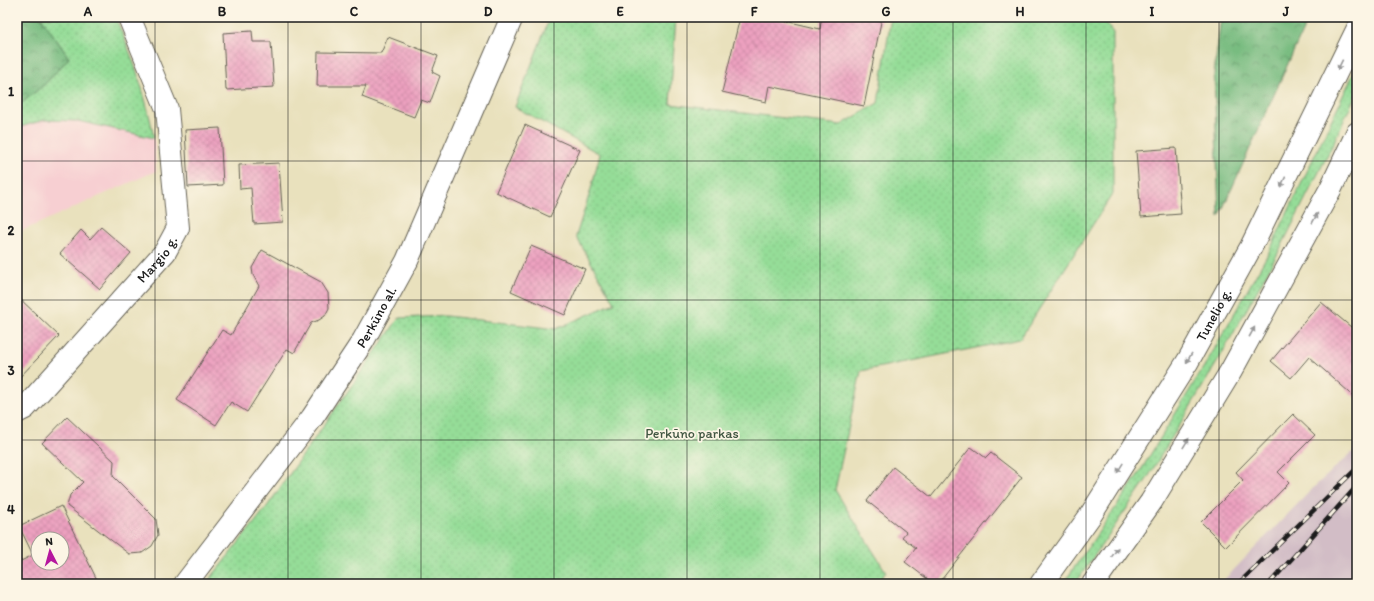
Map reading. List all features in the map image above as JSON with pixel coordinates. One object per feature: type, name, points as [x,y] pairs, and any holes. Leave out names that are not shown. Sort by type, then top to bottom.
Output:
[{"type":"main road","name":"Margio g.","points":[[17,412],[25,408],[165,252],[178,228],[167,109],[130,17]]},
{"type":"main road","name":"Perkūno al.","points":[[185,584],[312,418],[362,341],[407,261],[512,17]]},
{"type":"main road","name":"Tunelio g.","points":[[1041,584],[1090,516],[1188,361],[1250,247],[1357,30]]},
{"type":"main road","points":[[1093,584],[1151,502],[1231,371],[1331,188],[1357,133]]},
{"type":"shaded area","points":[[44,120],[78,121],[154,138],[156,171],[17,233],[17,128]]},
{"type":"shaded area","points":[[1357,448],[1357,584],[1220,584],[1315,486]]},
{"type":"green space","points":[[17,17],[41,17],[69,58],[45,84],[17,107]]},
{"type":"green space","points":[[41,17],[115,17],[128,46],[138,76],[154,138],[78,121],[44,120],[17,128],[17,107],[45,84],[69,58]]},
{"type":"green space","name":"Perkūno parkas","points":[[550,17],[676,17],[670,104],[841,125],[878,103],[891,17],[1100,17],[1113,31],[1113,193],[1020,339],[861,371],[835,490],[886,572],[876,584],[206,584],[266,508],[399,318],[446,316],[556,329],[614,303],[576,236],[600,154],[515,107]]},
{"type":"green space","points":[[1221,17],[1309,17],[1219,217],[1214,74]]},
{"type":"green space","points":[[1357,66],[1357,92],[1331,148],[1277,255],[1219,359],[1147,479],[1075,584],[1063,584],[1138,475],[1211,355],[1269,252]]},
{"type":"building","points":[[740,17],[769,17],[820,29],[822,17],[882,17],[864,106],[769,86],[766,102],[722,92]]},
{"type":"building","points":[[252,31],[253,42],[271,42],[274,87],[226,90],[223,33]]},
{"type":"building","points":[[388,37],[438,56],[432,72],[440,76],[430,103],[421,100],[414,117],[362,97],[366,86],[317,86],[318,52],[381,53]]},
{"type":"building","points":[[525,125],[580,150],[550,217],[496,192]]},
{"type":"building","points":[[220,128],[223,185],[188,187],[185,130]]},
{"type":"building","points":[[1176,148],[1181,214],[1141,217],[1136,151]]},
{"type":"building","points":[[279,163],[283,222],[254,224],[251,188],[240,189],[239,165]]},
{"type":"building","points":[[101,227],[131,253],[100,289],[60,254],[81,230],[90,239]]},
{"type":"building","points":[[531,246],[585,269],[565,315],[511,291]]},
{"type":"building","points":[[262,250],[321,282],[328,293],[329,308],[325,316],[311,323],[294,353],[287,349],[247,412],[231,402],[216,425],[177,400],[222,330],[231,335],[259,286],[253,275],[252,268]]},
{"type":"building","points":[[17,296],[59,336],[17,380]]},
{"type":"building","points":[[1321,302],[1357,332],[1357,399],[1309,357],[1291,378],[1271,361]]},
{"type":"building","points":[[1293,414],[1315,435],[1278,472],[1289,483],[1226,547],[1201,522],[1243,480],[1236,472]]},
{"type":"building","points":[[67,417],[114,461],[113,476],[156,519],[158,535],[152,546],[142,553],[129,554],[67,506],[70,495],[83,482],[42,443]]},
{"type":"building","points":[[971,447],[986,458],[991,453],[1022,477],[938,584],[934,584],[905,562],[916,548],[902,537],[906,532],[867,501],[893,467],[931,497]]},
{"type":"building","points":[[61,506],[99,584],[17,584],[17,563],[30,556],[30,571],[70,571],[70,531],[30,531],[30,549],[19,526]]},
{"type":"railway","points":[[1238,584],[1357,468]]},
{"type":"railway","points":[[1269,584],[1357,486]]}]
